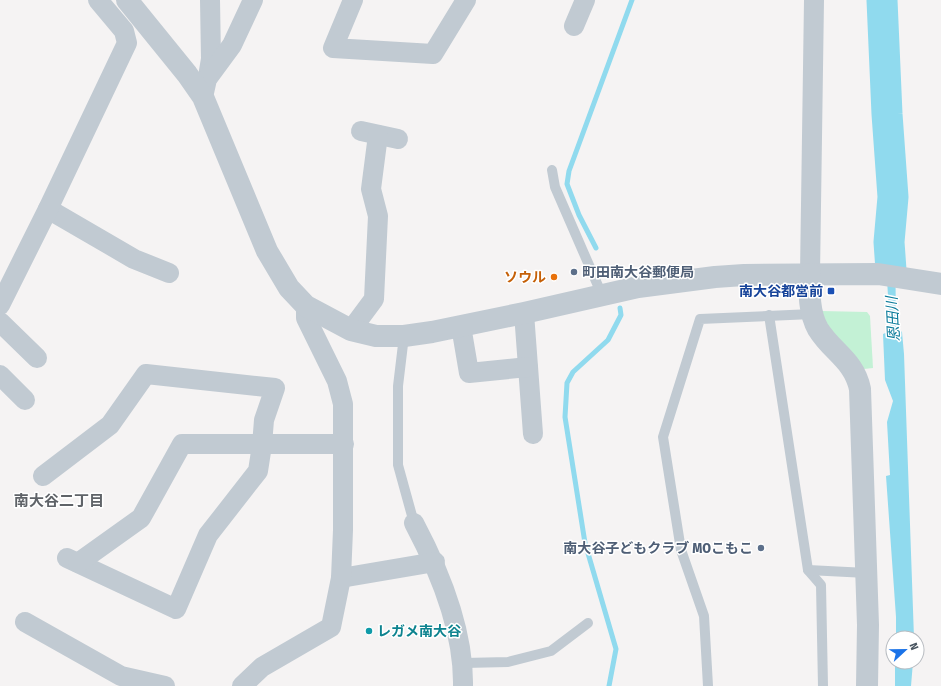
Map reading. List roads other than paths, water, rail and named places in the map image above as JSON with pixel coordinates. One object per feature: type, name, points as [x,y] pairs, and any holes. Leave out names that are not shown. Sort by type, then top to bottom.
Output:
[{"type":"street","points":[[0,305],[6,276],[48,209],[127,43],[124,31],[98,0]]},
{"type":"street","points":[[127,0],[187,74],[205,88],[267,251],[289,288],[306,306],[351,330],[376,336],[404,336],[524,313],[638,286],[681,280],[744,275],[878,274],[941,284]]},
{"type":"street","points":[[205,88],[211,59],[210,0]]},
{"type":"street","points":[[205,88],[232,45],[253,0]]},
{"type":"street","points":[[353,0],[333,48],[433,54],[466,0]]},
{"type":"street","points":[[574,26],[585,0]]},
{"type":"street","points":[[814,0],[809,294],[812,314],[818,329],[826,340],[850,364],[857,374],[860,389],[867,572],[867,686]]},
{"type":"street","points":[[351,330],[374,299],[378,216],[371,189],[370,133],[398,139]]},
{"type":"street","points":[[48,209],[134,259],[170,273]]},
{"type":"street","points":[[242,686],[262,666],[331,627],[341,578],[344,444],[343,404],[337,381],[306,318],[306,306]]},
{"type":"street","points":[[524,313],[533,434]]},
{"type":"street","points":[[0,322],[37,358]]},
{"type":"street","points":[[461,326],[469,373],[528,367]]},
{"type":"street","points":[[56,473],[110,425],[146,374],[275,388],[264,420],[262,445],[258,471],[208,535],[176,609],[72,561],[141,518],[182,444],[262,445],[344,444]]},
{"type":"street","points":[[0,375],[25,400]]},
{"type":"street","points":[[414,523],[435,562],[451,611],[464,663],[463,686]]},
{"type":"street","points":[[341,578],[435,562]]},
{"type":"street","points":[[25,622],[121,676],[165,686]]},
{"type":"lane","points":[[552,170],[555,187],[602,295]]},
{"type":"lane","points":[[708,686],[704,616],[681,550],[663,437],[700,319],[812,314]]},
{"type":"lane","points":[[769,315],[808,570],[821,585],[823,686]]},
{"type":"lane","points":[[404,336],[398,386],[398,465],[414,523]]},
{"type":"lane","points":[[808,570],[867,572]]},
{"type":"lane","points":[[464,663],[508,662],[551,651],[588,623]]},
{"type":"water","points":[[888,228],[895,229],[896,327],[902,332],[904,354],[914,630],[896,630],[886,476],[890,475],[887,422],[893,401],[885,380],[883,334],[890,331],[885,244]]},
{"type":"water","points":[[895,670],[912,670],[911,686],[895,686]]},
{"type":"waterway","points":[[596,248],[579,215],[567,184],[569,171],[632,0]]},
{"type":"waterway","name":"恩田川","points":[[882,0],[887,114],[893,197],[889,242],[891,270]]},
{"type":"waterway","points":[[609,686],[616,649],[585,543],[565,417],[567,383],[573,372],[608,340],[621,315],[620,308]]},
{"type":"place","name":"町田南大谷郵便局","points":[[574,272]]},
{"type":"place","name":"ソウル","points":[[554,277]]},
{"type":"place","name":"南大谷都営前","points":[[831,291]]},
{"type":"place","name":"南大谷子どもクラブ MOこもこ","points":[[761,548]]},
{"type":"place","name":"レガメ南大谷","points":[[369,631]]},
{"type":"district","name":"南大谷二丁目","points":[[59,501]]}]
